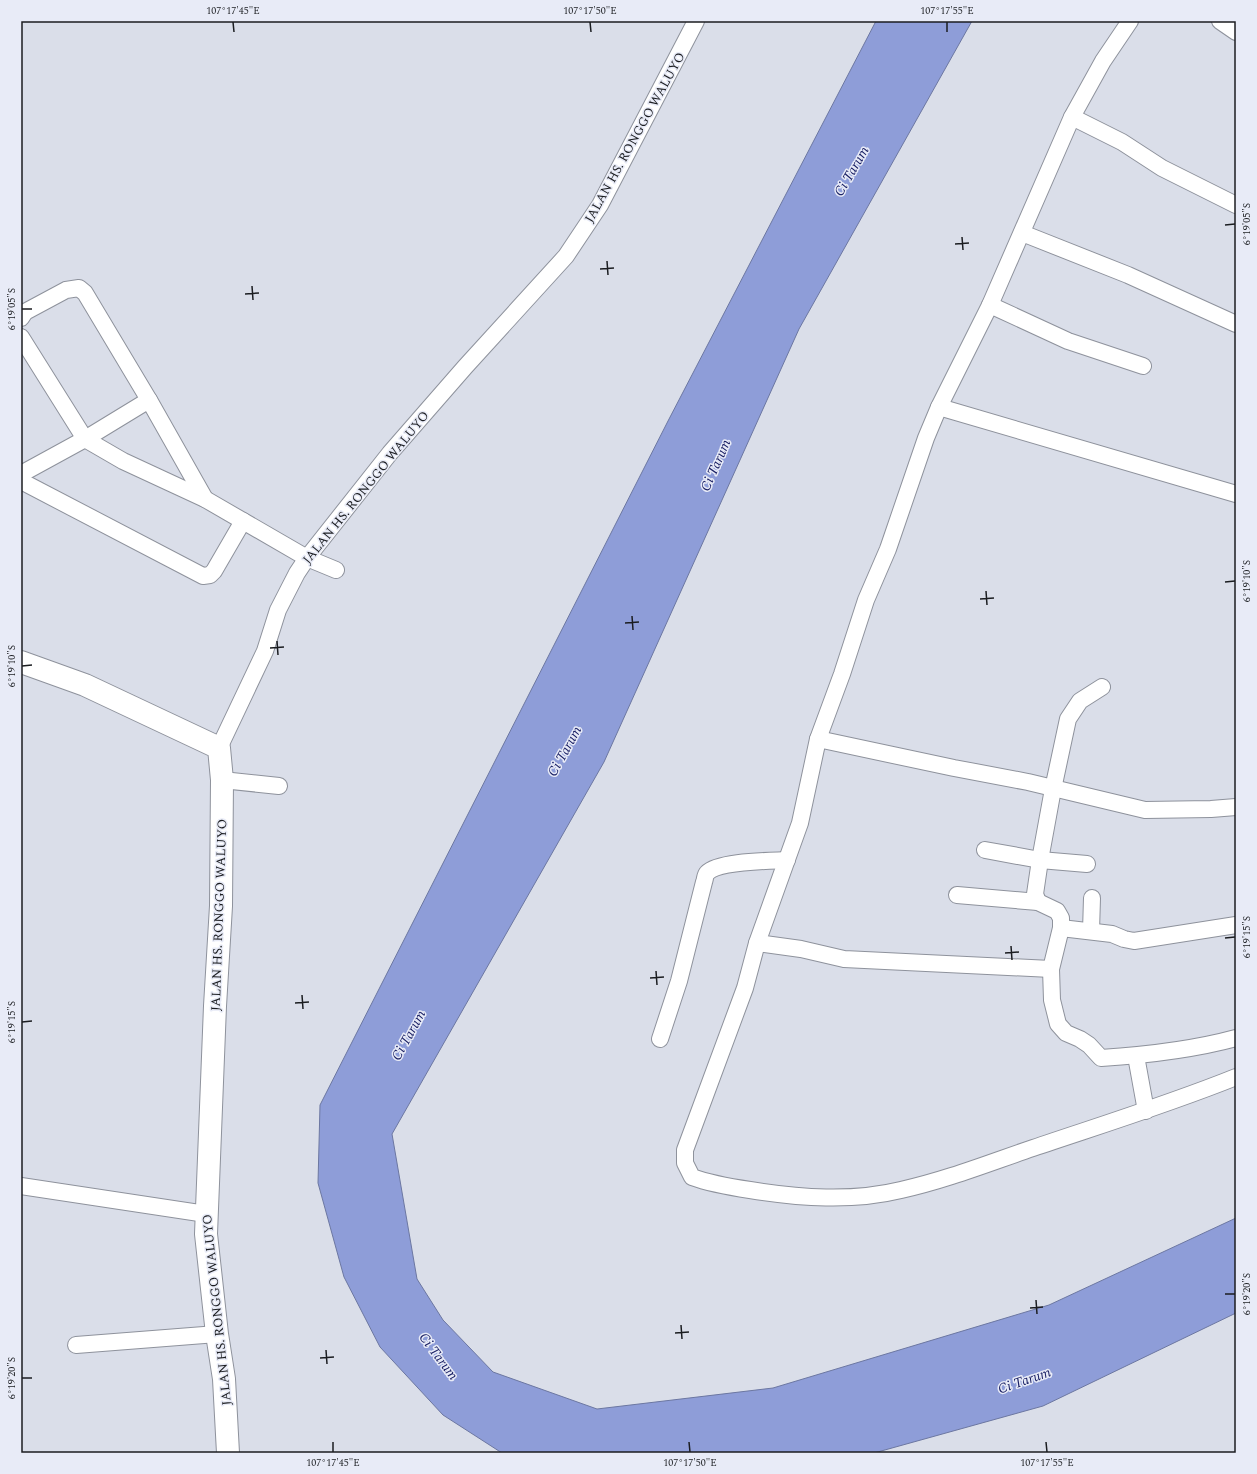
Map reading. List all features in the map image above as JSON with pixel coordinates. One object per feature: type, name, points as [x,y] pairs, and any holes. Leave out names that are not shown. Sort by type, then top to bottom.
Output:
[{"type":"street","name":"JALAN HS. RONGGO WALUYO","points":[[228,1453],[224,1379],[216,1334],[206,1234],[215,1006],[221,906],[222,780],[220,748],[265,651],[278,610],[297,573],[307,558],[390,453],[465,367],[566,256],[600,204],[696,21]]},
{"type":"street","points":[[1130,21],[1103,61],[1072,117],[990,305],[939,407],[926,438],[888,549],[866,600],[842,674],[818,739],[800,823],[757,943],[745,988],[685,1150],[685,1163],[692,1177],[711,1184],[785,1195],[833,1198],[900,1191],[956,1175],[1146,1111],[1236,1077]]},
{"type":"street","points":[[1220,21],[1236,32]]},
{"type":"street","points":[[1072,117],[1122,142],[1162,168],[1236,205]]},
{"type":"street","points":[[1022,233],[1128,275],[1236,324]]},
{"type":"street","points":[[21,318],[25,312],[66,290],[79,288],[85,293],[205,498]]},
{"type":"street","points":[[990,305],[1068,341],[1143,366]]},
{"type":"street","points":[[21,336],[85,439],[123,461],[205,498],[307,558],[336,570]]},
{"type":"street","points":[[21,474],[85,439],[149,400]]},
{"type":"street","points":[[939,407],[1236,494]]},
{"type":"street","points":[[21,481],[203,576],[210,575],[214,571],[243,521]]},
{"type":"street","points":[[21,662],[85,685],[220,748]]},
{"type":"street","points":[[1038,902],[1035,894],[1040,860],[1068,719],[1080,701],[1102,687]]},
{"type":"street","points":[[818,739],[1028,782],[1145,810],[1204,810],[1236,807]]},
{"type":"street","points":[[222,780],[279,786]]},
{"type":"street","points":[[985,850],[1040,860],[1087,864]]},
{"type":"street","points":[[660,1039],[679,981],[707,873],[715,868],[734,864],[787,860]]},
{"type":"street","points":[[957,895],[1038,902],[1057,911],[1061,918],[1060,928],[1051,970],[1052,1000],[1058,1024],[1066,1033],[1080,1038],[1089,1045],[1101,1058],[1136,1056],[1212,1044],[1236,1038]]},
{"type":"street","points":[[1091,931],[1092,898]]},
{"type":"street","points":[[1060,928],[1112,934],[1124,940],[1134,941],[1236,925]]},
{"type":"street","points":[[757,943],[801,949],[844,959],[1051,970]]},
{"type":"street","points":[[1136,1056],[1146,1111]]},
{"type":"street","points":[[21,1186],[206,1214]]},
{"type":"street","points":[[76,1344],[216,1334]]},
{"type":"water","name":"Ci Tarum","points":[[876,21],[972,21],[799,329],[604,762],[392,1134],[417,1279],[443,1320],[493,1372],[597,1409],[773,1388],[1049,1305],[1236,1218],[1236,1313],[1043,1406],[874,1453],[502,1453],[443,1415],[380,1347],[344,1277],[318,1183],[320,1105],[668,421]]}]
